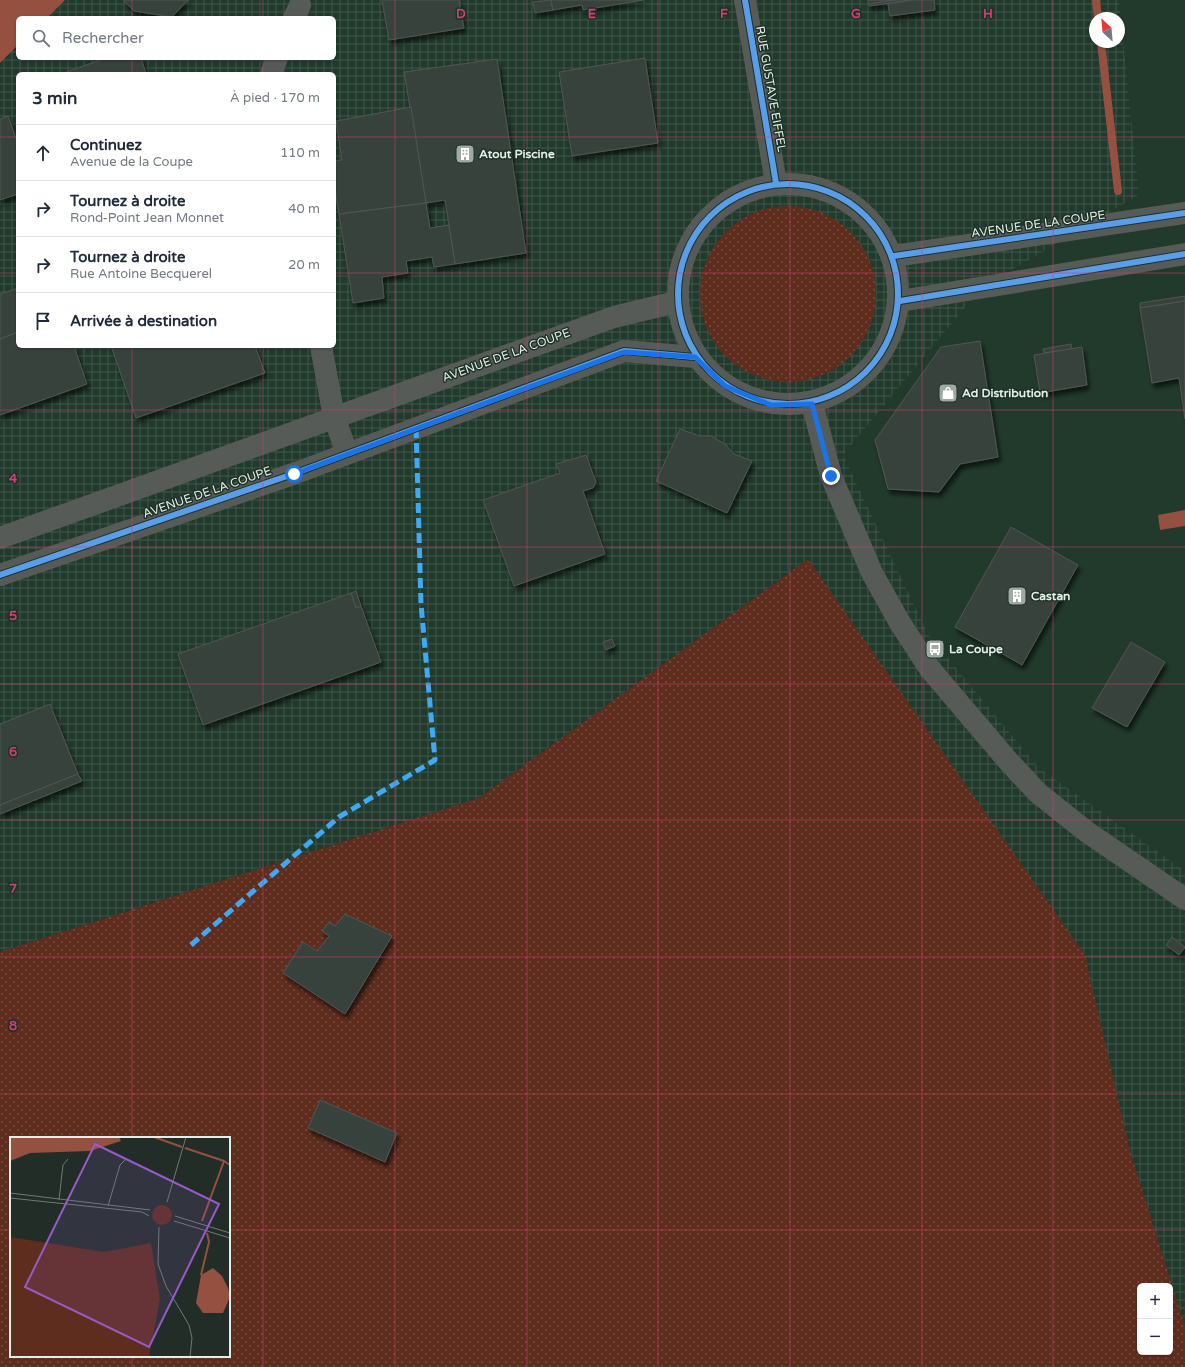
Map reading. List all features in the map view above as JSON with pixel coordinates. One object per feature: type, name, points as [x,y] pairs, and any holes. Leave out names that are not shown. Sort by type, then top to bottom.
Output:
[{"type":"street","name":"RUE GUSTAVE EIFFEL","points":[[745,0],[776,182]]},
{"type":"street","points":[[272,72],[275,60]]},
{"type":"street","points":[[776,182],[811,184],[840,194],[874,221],[894,256],[900,301],[877,363],[847,389],[812,404],[771,405],[725,386],[695,357],[676,302],[676,286],[690,240],[726,201],[776,182]]},
{"type":"street","name":"AVENUE DE LA COUPE","points":[[894,256],[1185,213]]},
{"type":"street","points":[[900,301],[1185,254]]},
{"type":"street","name":"AVENUE DE LA COUPE","points":[[0,538],[614,317],[676,302]]},
{"type":"street","points":[[321,348],[334,417],[347,453]]},
{"type":"street","name":"AVENUE DE LA COUPE","points":[[0,575],[294,474],[347,453],[624,352],[695,357]]},
{"type":"street","points":[[812,404],[831,476],[872,573],[900,623],[939,682],[1008,762],[1038,792],[1087,832],[1185,899]]},
{"type":"shaded area","points":[[0,0],[1119,0],[1120,12],[1089,12],[1089,48],[1124,48],[1139,195],[981,288],[843,455],[928,634],[1038,767],[1185,871],[1185,1326],[1173,1288],[1173,1283],[1171,1283],[1130,1151],[808,559],[479,798],[0,952]]},
{"type":"shaded area","points":[[0,0],[65,0],[49,16],[16,16],[16,47],[0,63]]},
{"type":"shaded area","points":[[1119,0],[1185,0],[1185,871],[1038,767],[928,634],[843,455],[981,288],[1139,195],[1124,48],[1125,12],[1120,12]]},
{"type":"shaded area","points":[[779,206],[797,206],[814,209],[830,216],[844,226],[856,238],[866,252],[873,268],[876,294],[875,311],[870,328],[856,350],[844,362],[830,372],[814,379],[797,382],[779,382],[762,379],[746,372],[732,362],[720,350],[710,336],[703,320],[700,303],[700,285],[703,268],[710,252],[720,238],[732,226],[746,216],[762,209]]},
{"type":"shaded area","points":[[1185,510],[1185,526],[1160,530],[1158,515]]},
{"type":"shaded area","points":[[808,559],[1085,955],[1130,1151],[1171,1283],[1137,1283],[1137,1355],[1173,1355],[1173,1288],[1185,1326],[1185,1367],[0,1367],[0,952],[479,798]]},
{"type":"building","points":[[123,0],[188,0],[173,16],[134,11]]},
{"type":"building","points":[[382,0],[459,0],[464,28],[389,40]]},
{"type":"building","points":[[551,0],[553,10],[535,13],[533,2]]},
{"type":"building","points":[[551,0],[643,0],[583,10],[582,5],[553,10]]},
{"type":"building","points":[[868,0],[895,0],[869,4]]},
{"type":"building","points":[[895,0],[912,0],[869,6],[869,4]]},
{"type":"building","points":[[912,0],[934,0],[935,10],[890,16],[888,4]]},
{"type":"building","points":[[645,58],[658,143],[572,156],[559,72]]},
{"type":"building","name":"Atout Piscine","points":[[497,59],[526,253],[455,264],[445,200],[426,203],[404,72]]},
{"type":"building","points":[[100,60],[142,60],[145,72],[67,72]]},
{"type":"building","points":[[411,107],[426,203],[339,214],[336,195],[336,161],[342,160],[336,121]]},
{"type":"building","points":[[8,116],[16,138],[16,195],[0,200],[0,119]]},
{"type":"building","points":[[426,203],[430,228],[449,225],[455,264],[434,267],[432,257],[406,261],[408,273],[382,277],[384,298],[353,303],[339,214]]},
{"type":"building","points":[[16,289],[16,333],[0,339],[0,294]]},
{"type":"building","points":[[1185,296],[1185,301],[1140,308],[1140,303]]},
{"type":"building","points":[[1185,301],[1185,419],[1179,378],[1152,383],[1140,308]]},
{"type":"building","points":[[16,333],[16,348],[75,348],[87,384],[0,415],[0,339]]},
{"type":"building","name":"Ad Distribution","points":[[980,341],[998,457],[960,464],[939,492],[888,489],[875,440],[941,347]]},
{"type":"building","points":[[1071,344],[1072,349],[1044,353],[1043,349]]},
{"type":"building","points":[[1082,347],[1087,385],[1040,393],[1034,355]]},
{"type":"building","points":[[112,348],[256,348],[265,373],[136,418]]},
{"type":"building","points":[[680,429],[700,436],[711,436],[725,444],[734,454],[752,461],[727,513],[656,481]]},
{"type":"building","points":[[586,455],[596,482],[593,488],[583,491],[605,554],[514,586],[483,500],[560,473],[556,464]]},
{"type":"building","name":"Castan","points":[[1011,527],[1078,565],[1022,665],[955,627]]},
{"type":"building","points":[[356,591],[361,606],[356,608],[351,593]]},
{"type":"building","points":[[351,593],[356,608],[361,606],[381,662],[203,725],[178,654]]},
{"type":"building","points":[[612,639],[615,646],[606,650],[603,642]]},
{"type":"building","points":[[1131,642],[1165,662],[1127,727],[1092,708]]},
{"type":"building","points":[[50,704],[78,774],[0,805],[0,724]]},
{"type":"building","points":[[78,774],[82,781],[0,814],[0,805]]},
{"type":"building","points":[[345,914],[392,936],[345,1014],[283,973],[303,942],[317,951],[329,936],[322,931],[329,922],[335,926]]},
{"type":"building","points":[[1172,937],[1185,947],[1179,955],[1166,945]]},
{"type":"building","points":[[320,1100],[397,1133],[385,1162],[308,1128]]},
{"type":"waterway","points":[[1096,0],[1097,12]]},
{"type":"waterway","points":[[1102,48],[1118,191]]},
{"type":"marked path","points":[[191,945],[339,817],[435,760],[421,604],[416,427]]},
{"type":"cycle path","points":[[745,0],[776,183]]},
{"type":"cycle path","points":[[777,184],[799,184],[820,188],[830,192],[849,202],[866,216],[880,233],[890,252],[896,272],[898,294],[896,316],[890,336],[880,355],[866,372],[849,386],[820,400],[799,404],[777,404],[756,400],[736,391],[718,379],[703,364],[691,346],[682,326],[678,305],[678,283],[682,262],[691,242],[703,224],[718,209],[736,197],[756,188],[777,184]]},
{"type":"cycle path","points":[[894,256],[1185,213]]},
{"type":"cycle path","points":[[900,301],[1185,254]]},
{"type":"cycle path","points":[[0,575],[293,474],[624,351],[695,357]]},
{"type":"place","name":"Atout Piscine","points":[[465,154]]},
{"type":"place","name":"Ad Distribution","points":[[948,393]]},
{"type":"place","name":"Castan","points":[[1017,596]]},
{"type":"place","name":"La Coupe","points":[[935,649]]},
{"type":"route","points":[[294,474],[347,453],[624,352],[695,357],[725,386],[771,405],[812,404],[831,476]]}]
